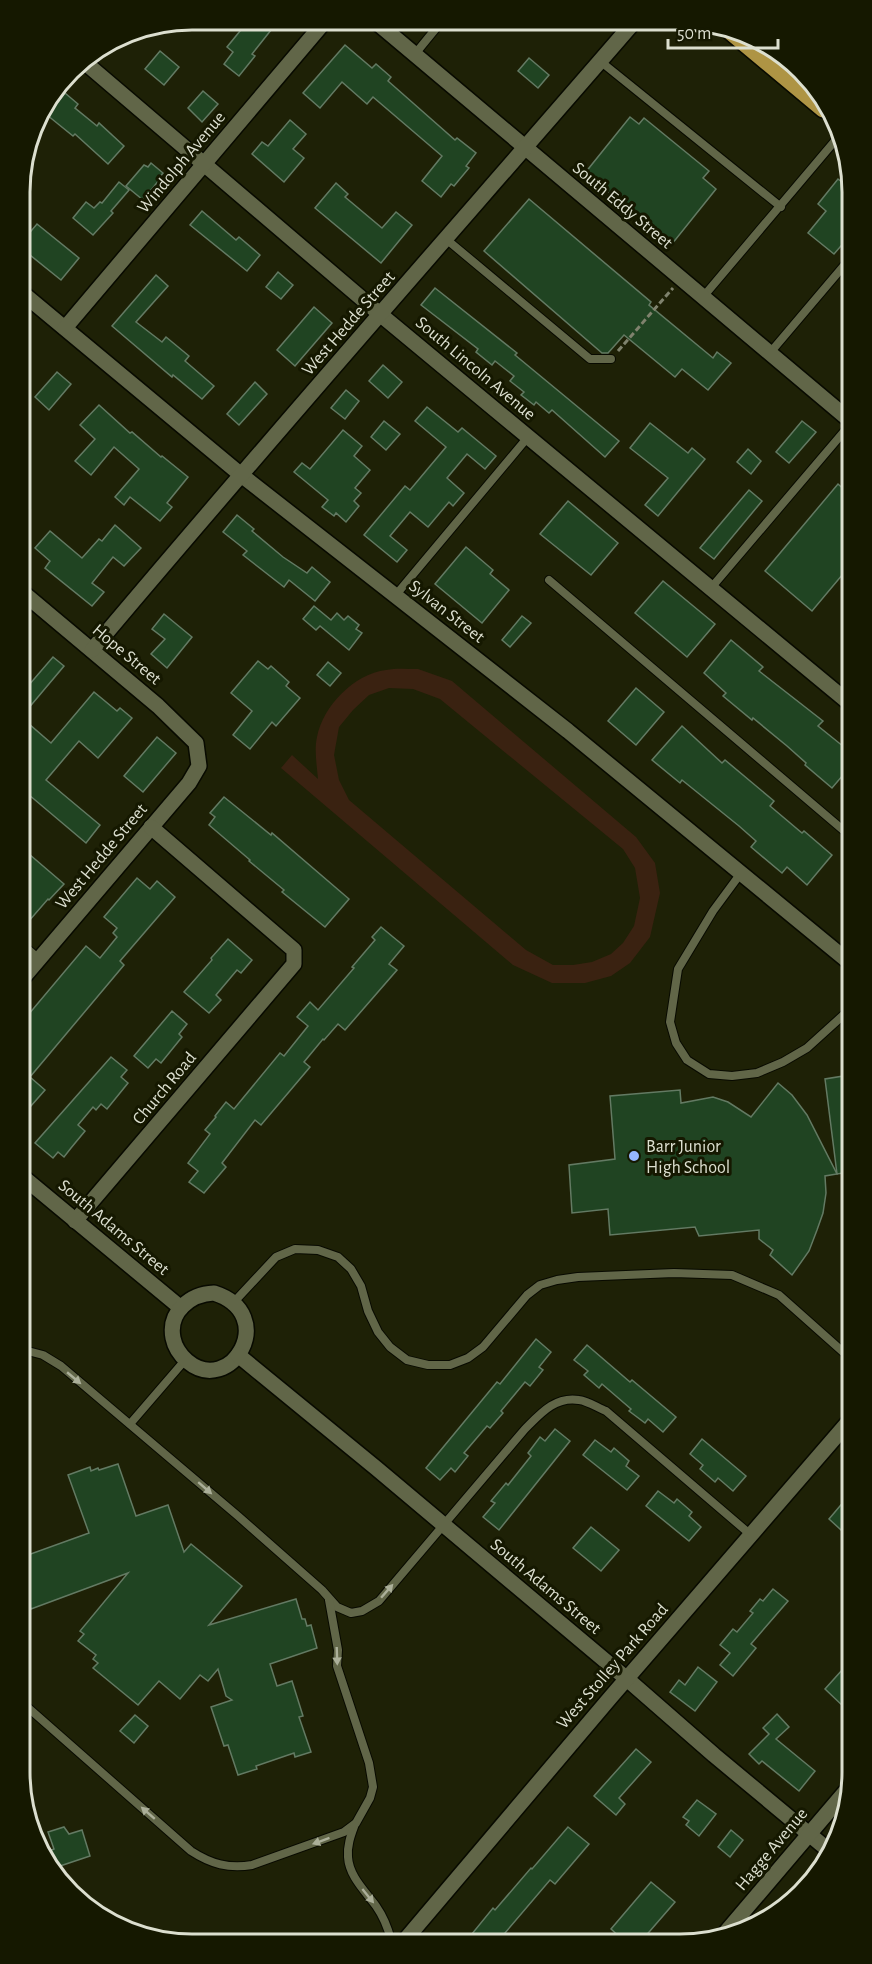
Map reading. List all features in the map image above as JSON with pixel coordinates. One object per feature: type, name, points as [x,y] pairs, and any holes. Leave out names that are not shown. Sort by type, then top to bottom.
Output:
[{"type":"main road","points":[[762,53],[812,100]]},
{"type":"street","name":"Windolph Avenue","points":[[65,328],[318,30]]},
{"type":"street","name":"South Eddy Street","points":[[386,30],[842,413]]},
{"type":"street","name":"West Hedde Street","points":[[92,650],[240,474],[381,315],[627,30]]},
{"type":"street","name":"South Lincoln Avenue","points":[[90,66],[381,315],[842,697]]},
{"type":"street","name":"Sylvan Street","points":[[30,299],[240,474],[568,731],[842,956]]},
{"type":"street","name":"Hope Street","points":[[30,598],[158,706],[196,743],[197,754]]},
{"type":"street","name":"West Hedde Street","points":[[30,970],[189,783],[199,766],[197,754]]},
{"type":"street","name":"Church Road","points":[[75,1221],[294,964],[294,950],[152,827]]},
{"type":"street","name":"South Adams Street","points":[[30,1183],[181,1308]]},
{"type":"street","points":[[214,1293],[234,1302],[244,1317],[247,1330],[245,1344],[238,1355],[222,1368],[211,1371],[193,1365],[175,1346],[172,1335],[172,1324],[181,1308],[192,1298],[204,1294],[214,1293]]},
{"type":"street","name":"South Adams Street","points":[[238,1355],[444,1525],[824,1846]]},
{"type":"street","name":"West Stolley Park Road","points":[[410,1934],[842,1429]]},
{"type":"street","name":"Hagge Avenue","points":[[732,1925],[840,1799]]},
{"type":"lane","points":[[415,54],[435,30]]},
{"type":"lane","points":[[600,61],[781,207]]},
{"type":"lane","points":[[703,298],[834,142]]},
{"type":"lane","points":[[446,239],[590,359],[611,359]]},
{"type":"lane","points":[[769,354],[842,268]]},
{"type":"lane","points":[[711,588],[842,435]]},
{"type":"lane","points":[[395,596],[528,437]]},
{"type":"lane","points":[[549,580],[842,829]]},
{"type":"lane","points":[[741,872],[713,911],[678,969],[670,1022],[676,1043],[687,1060],[709,1074],[732,1076],[757,1073],[807,1048],[842,1016]]},
{"type":"lane","points":[[30,952],[39,959]]},
{"type":"lane","points":[[234,1302],[276,1257],[295,1249],[318,1250],[338,1257],[351,1269],[361,1286],[368,1311],[378,1332],[390,1347],[407,1360],[428,1365],[450,1365],[468,1358],[483,1347],[527,1295],[540,1285],[578,1277],[674,1273],[732,1275],[779,1295],[842,1351]]},
{"type":"lane","points":[[30,1351],[43,1354],[61,1366],[280,1553],[337,1607],[351,1613],[362,1611],[379,1601],[525,1429],[548,1407],[563,1400],[579,1400],[606,1411],[751,1535]]},
{"type":"lane","points":[[130,1424],[186,1359]]},
{"type":"lane","points":[[329,1599],[338,1650],[337,1666],[369,1763],[373,1787],[349,1842],[348,1859],[353,1874],[384,1920],[389,1934]]},
{"type":"lane","points":[[30,1709],[191,1851],[204,1860],[220,1866],[237,1868],[252,1865],[325,1840],[344,1832],[356,1823]]},
{"type":"path","points":[[611,359],[681,279]]},
{"type":"shaded area","points":[[394,669],[418,669],[452,681],[636,837],[655,863],[660,893],[650,937],[630,963],[611,976],[585,983],[552,983],[513,965],[281,768],[292,755],[318,779],[316,742],[320,725],[342,693],[374,673]],"holes":[[[389,688],[413,689],[440,699],[623,849],[635,868],[640,898],[634,926],[623,943],[611,954],[592,962],[553,965],[526,950],[349,800],[339,780],[334,755],[339,727],[369,695]]]},
{"type":"building","points":[[241,30],[271,30],[252,54],[255,56],[239,76],[224,64],[233,52],[227,47]]},
{"type":"building","points":[[345,45],[372,68],[376,64],[391,77],[388,81],[455,140],[457,138],[476,153],[466,166],[469,168],[454,186],[451,184],[441,197],[422,181],[442,156],[373,97],[367,104],[342,82],[320,108],[303,93]]},
{"type":"building","points":[[160,51],[179,67],[164,85],[145,69]]},
{"type":"building","points":[[529,58],[549,75],[538,88],[518,71]]},
{"type":"building","points":[[203,91],[218,104],[202,122],[188,108]]},
{"type":"building","points":[[65,93],[78,104],[75,108],[97,126],[99,123],[124,146],[108,164],[75,134],[73,136],[49,117]]},
{"type":"building","points":[[630,117],[639,124],[644,118],[709,171],[703,178],[716,189],[672,244],[585,173]]},
{"type":"building","points":[[290,120],[306,134],[293,149],[304,158],[284,182],[252,154],[262,142],[268,146]]},
{"type":"building","points":[[151,163],[163,173],[143,200],[126,186],[144,165],[148,167]]},
{"type":"building","points":[[838,179],[842,182],[842,245],[834,254],[808,233],[826,211],[818,204]]},
{"type":"building","points":[[119,182],[129,190],[111,211],[113,213],[93,235],[73,218],[86,202],[94,208],[100,202],[102,203]]},
{"type":"building","points":[[336,183],[348,194],[345,197],[382,228],[396,212],[412,225],[381,263],[315,208]]},
{"type":"building","points":[[529,199],[651,302],[649,305],[713,358],[717,352],[731,363],[708,390],[682,369],[675,377],[624,335],[608,353],[602,353],[484,251]]},
{"type":"building","points":[[202,211],[236,240],[239,237],[260,255],[247,271],[190,225]]},
{"type":"building","points":[[37,224],[79,258],[61,280],[30,255],[30,232]]},
{"type":"building","points":[[278,272],[293,285],[281,299],[266,287]]},
{"type":"building","points":[[156,275],[168,286],[136,322],[162,342],[166,337],[189,356],[185,361],[214,386],[202,399],[173,375],[172,377],[112,326]]},
{"type":"building","points":[[435,288],[517,353],[515,355],[619,441],[605,457],[552,410],[549,413],[536,402],[534,405],[521,395],[524,392],[510,381],[514,376],[495,361],[492,365],[476,352],[478,349],[421,305]]},
{"type":"building","points":[[314,307],[332,323],[295,366],[277,350]]},
{"type":"building","points":[[383,365],[402,382],[388,398],[369,381]]},
{"type":"building","points":[[57,372],[71,384],[49,410],[35,397]]},
{"type":"building","points":[[255,382],[267,394],[239,425],[227,414]]},
{"type":"building","points":[[346,390],[359,401],[345,419],[331,408]]},
{"type":"building","points":[[99,405],[130,433],[132,432],[188,477],[167,503],[172,507],[160,521],[130,497],[124,505],[115,497],[139,469],[114,447],[91,475],[75,461],[95,439],[80,425]]},
{"type":"building","points":[[427,407],[458,432],[462,428],[496,456],[485,469],[467,454],[447,478],[464,493],[453,506],[449,502],[428,527],[410,512],[390,536],[407,550],[397,562],[364,535],[405,486],[410,490],[446,447],[415,421]]},
{"type":"building","points":[[384,421],[400,434],[386,450],[371,437]]},
{"type":"building","points":[[802,421],[816,432],[789,463],[776,452]]},
{"type":"building","points":[[650,423],[688,453],[692,448],[705,459],[658,516],[645,505],[668,478],[630,448]]},
{"type":"building","points":[[343,430],[362,446],[354,456],[370,470],[355,488],[361,493],[354,501],[359,506],[346,522],[336,513],[334,516],[322,507],[328,500],[294,472],[302,463],[310,469]]},
{"type":"building","points":[[748,449],[761,461],[751,474],[737,462]]},
{"type":"building","points":[[838,484],[842,488],[842,575],[812,611],[765,571]]},
{"type":"building","points":[[749,490],[762,501],[714,559],[700,548]]},
{"type":"building","points":[[568,501],[618,543],[591,575],[540,534]]},
{"type":"building","points":[[237,515],[283,557],[307,573],[312,567],[330,582],[315,601],[289,580],[284,587],[243,555],[247,551],[223,532]]},
{"type":"building","points":[[115,525],[141,548],[124,566],[113,557],[92,583],[104,592],[92,606],[45,568],[50,561],[35,548],[50,531],[82,558],[99,539],[102,541]]},
{"type":"building","points":[[466,547],[493,570],[490,574],[509,590],[482,623],[435,584]]},
{"type":"building","points":[[663,581],[715,624],[687,657],[635,613]]},
{"type":"building","points":[[314,606],[331,620],[337,613],[344,620],[348,616],[359,625],[356,629],[362,633],[349,650],[320,626],[316,630],[303,619]]},
{"type":"building","points":[[164,614],[192,637],[167,668],[151,654],[165,639],[152,629]]},
{"type":"building","points":[[522,616],[531,623],[510,647],[502,640]]},
{"type":"building","points":[[731,640],[763,667],[759,671],[823,721],[818,726],[842,745],[842,776],[832,788],[787,746],[723,696],[726,693],[704,673]]},
{"type":"building","points":[[53,657],[64,666],[30,706],[30,684]]},
{"type":"building","points":[[258,661],[268,669],[271,666],[289,682],[286,686],[300,698],[276,726],[272,722],[250,749],[233,735],[252,711],[231,693]]},
{"type":"building","points":[[328,662],[341,673],[330,686],[317,675]]},
{"type":"building","points":[[636,688],[664,712],[636,745],[608,721]]},
{"type":"building","points":[[94,692],[117,711],[120,708],[132,718],[98,758],[79,741],[46,780],[100,825],[86,843],[30,796],[30,725],[51,743]]},
{"type":"building","points":[[682,726],[722,763],[725,760],[774,801],[770,806],[832,855],[807,885],[787,867],[782,873],[751,847],[756,841],[739,826],[682,780],[680,783],[652,760]]},
{"type":"building","points":[[157,737],[176,753],[143,792],[124,776]]},
{"type":"building","points":[[224,797],[271,835],[272,833],[349,899],[325,927],[282,892],[284,890],[209,825],[215,817],[210,813]]},
{"type":"building","points":[[30,855],[64,884],[30,920]]},
{"type":"building","points":[[137,878],[150,889],[157,881],[175,897],[120,961],[124,965],[30,1077],[30,1013],[86,946],[100,958],[117,937],[113,933],[117,928],[104,917]]},
{"type":"building","points":[[381,927],[404,946],[389,964],[397,970],[345,1030],[338,1024],[323,1039],[304,1062],[310,1067],[261,1125],[255,1120],[222,1163],[226,1167],[204,1193],[189,1182],[198,1171],[188,1163],[210,1134],[205,1130],[226,1102],[234,1109],[280,1053],[284,1056],[308,1026],[297,1017],[310,1002],[318,1010],[354,968],[352,967],[375,940],[372,937]]},
{"type":"building","points":[[228,939],[252,960],[241,973],[237,970],[216,995],[221,1000],[209,1013],[184,992]]},
{"type":"building","points":[[172,1011],[187,1024],[179,1034],[182,1037],[161,1063],[156,1059],[148,1068],[134,1056]]},
{"type":"building","points":[[111,1057],[127,1070],[121,1077],[128,1083],[107,1109],[101,1104],[96,1110],[93,1107],[78,1125],[85,1131],[64,1157],[58,1152],[53,1158],[35,1143]]},
{"type":"building","points":[[842,1076],[842,1173],[837,1174],[825,1079]]},
{"type":"building","points":[[30,1077],[45,1090],[30,1107]]},
{"type":"building","points":[[778,1083],[792,1095],[807,1115],[837,1174],[825,1176],[826,1193],[823,1213],[809,1251],[792,1275],[770,1255],[773,1250],[759,1239],[759,1230],[699,1236],[695,1227],[610,1235],[608,1209],[572,1213],[569,1165],[615,1159],[610,1096],[680,1090],[681,1103],[713,1097],[728,1102],[751,1117]]},
{"type":"building","points":[[536,1339],[551,1352],[539,1367],[543,1370],[530,1386],[525,1382],[501,1411],[503,1413],[490,1428],[487,1426],[464,1453],[468,1456],[455,1472],[451,1468],[440,1480],[426,1468],[497,1382],[500,1384]]},
{"type":"building","points":[[587,1345],[676,1417],[663,1432],[648,1419],[645,1423],[629,1411],[631,1409],[602,1384],[599,1388],[584,1375],[588,1371],[574,1360]]},
{"type":"building","points":[[555,1429],[570,1441],[499,1530],[483,1517],[495,1503],[491,1501],[506,1483],[508,1485],[531,1456],[528,1453],[540,1437],[545,1441]]},
{"type":"building","points":[[702,1439],[746,1476],[733,1491],[718,1478],[715,1482],[700,1469],[703,1465],[690,1454]]},
{"type":"building","points":[[595,1440],[611,1452],[614,1448],[629,1461],[626,1466],[639,1476],[627,1490],[583,1455]]},
{"type":"building","points":[[118,1464],[136,1516],[168,1505],[184,1552],[191,1544],[242,1586],[209,1625],[296,1599],[302,1619],[305,1619],[307,1626],[311,1625],[317,1648],[270,1664],[277,1686],[292,1681],[303,1716],[299,1717],[311,1752],[295,1757],[294,1753],[238,1775],[228,1745],[224,1746],[211,1707],[232,1700],[226,1696],[218,1669],[208,1681],[200,1675],[180,1699],[159,1681],[138,1705],[93,1668],[98,1663],[93,1659],[96,1655],[78,1641],[84,1634],[80,1631],[128,1573],[31,1609],[30,1554],[89,1533],[68,1475],[90,1467],[91,1471],[98,1468],[99,1470]]},
{"type":"building","points":[[658,1491],[674,1503],[677,1499],[692,1512],[689,1516],[701,1527],[689,1541],[646,1506]]},
{"type":"building","points":[[842,1504],[842,1531],[829,1519]]},
{"type":"building","points":[[591,1527],[619,1550],[601,1571],[573,1548]]},
{"type":"building","points":[[773,1589],[788,1601],[751,1644],[756,1648],[733,1676],[720,1665],[730,1653],[720,1645],[733,1629],[737,1632],[753,1613],[750,1611],[760,1599],[763,1601]]},
{"type":"building","points":[[698,1667],[717,1682],[695,1711],[670,1692],[679,1680],[685,1685]]},
{"type":"building","points":[[842,1670],[842,1705],[825,1689]]},
{"type":"building","points":[[777,1714],[789,1727],[776,1739],[815,1771],[799,1791],[762,1761],[759,1764],[749,1754],[769,1734],[763,1728]]},
{"type":"building","points":[[135,1715],[148,1726],[134,1743],[120,1731]]},
{"type":"building","points":[[636,1749],[651,1762],[619,1798],[625,1804],[616,1815],[594,1796]]},
{"type":"building","points":[[697,1800],[716,1814],[699,1836],[686,1825],[689,1821],[683,1817]]},
{"type":"building","points":[[64,1827],[69,1834],[82,1830],[90,1856],[61,1866],[51,1850],[54,1849],[48,1832]]},
{"type":"building","points":[[568,1827],[589,1844],[555,1884],[550,1880],[504,1934],[472,1934],[493,1908],[495,1910]]},
{"type":"building","points":[[731,1830],[743,1840],[730,1857],[718,1847]]},
{"type":"building","points":[[651,1882],[675,1902],[647,1934],[616,1934],[611,1929]]},
{"type":"place","name":"Barr Junior High School","points":[[634,1156]]}]
